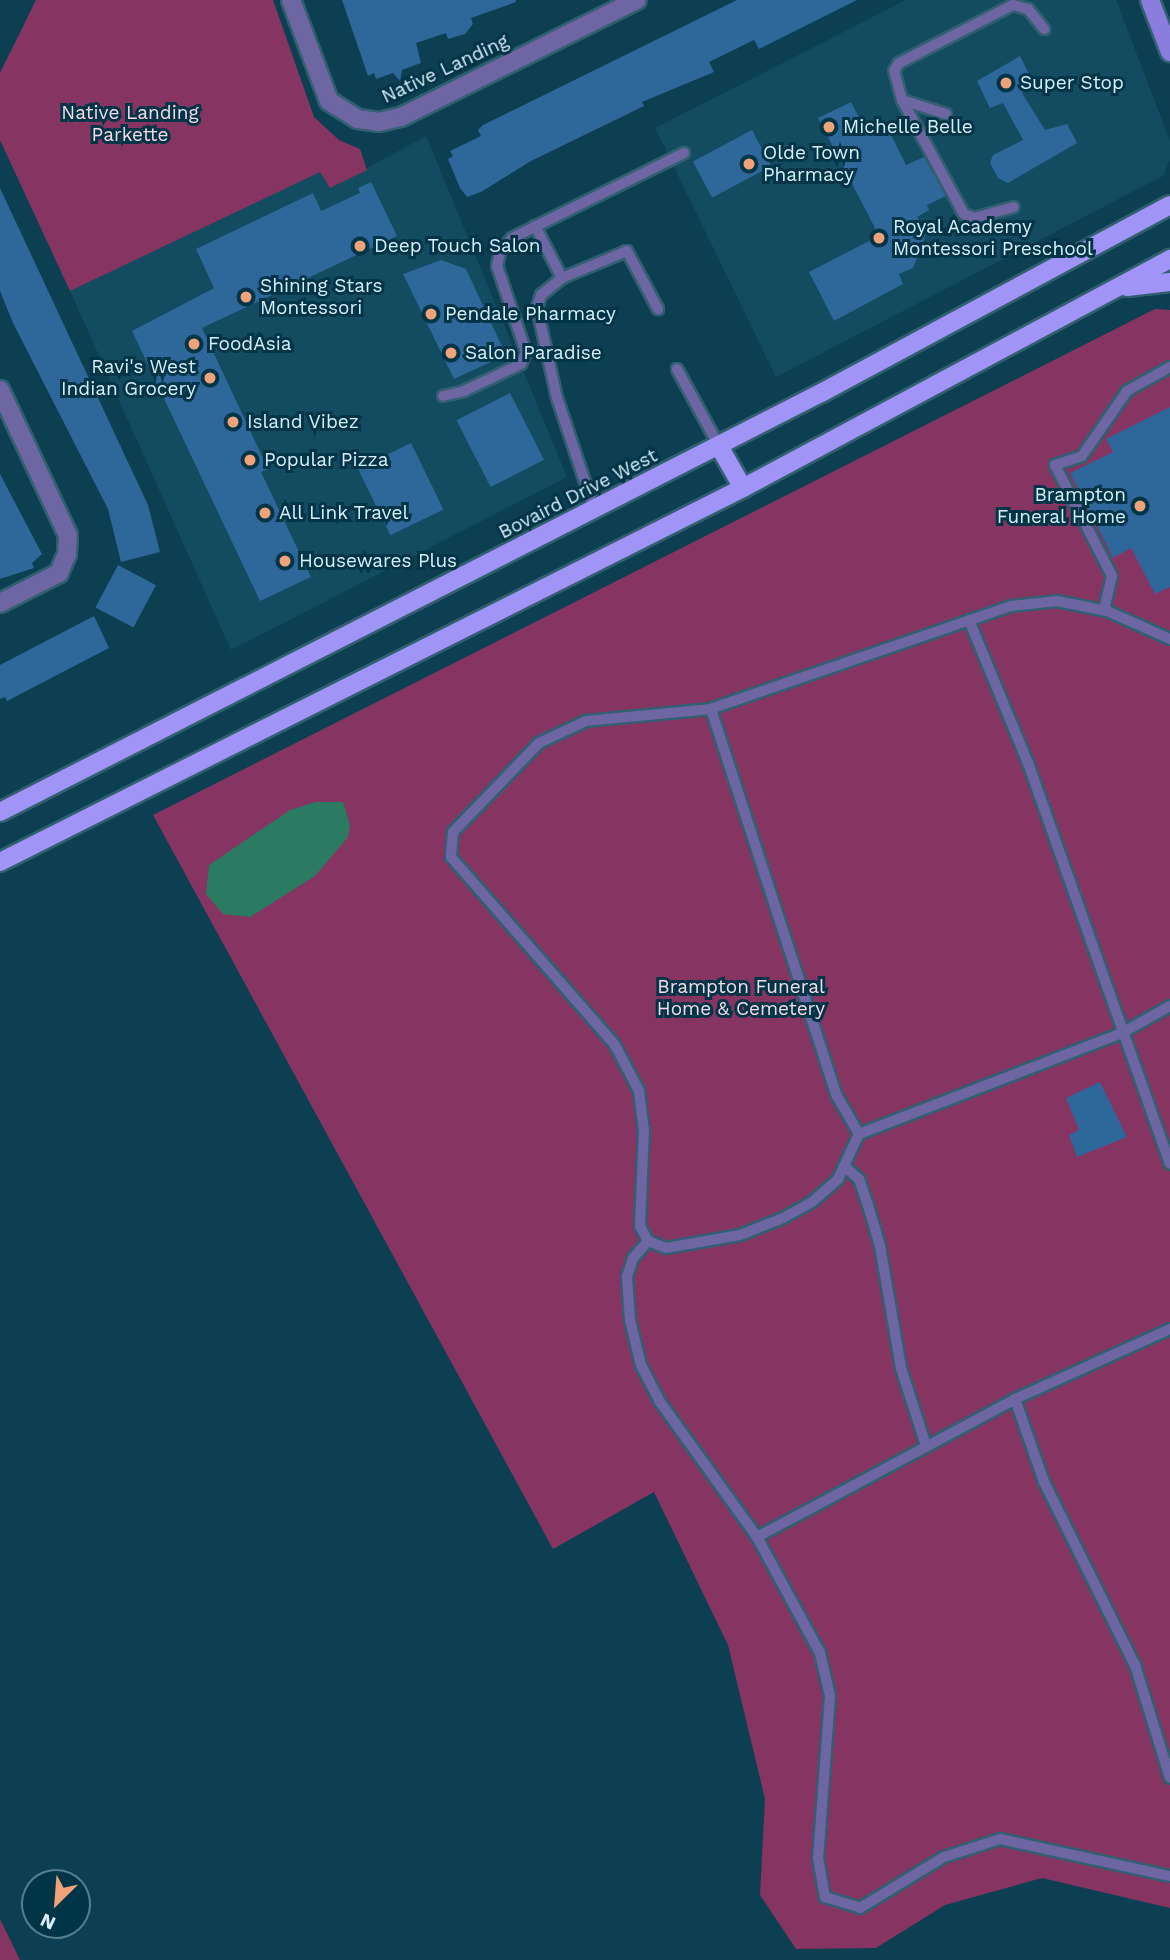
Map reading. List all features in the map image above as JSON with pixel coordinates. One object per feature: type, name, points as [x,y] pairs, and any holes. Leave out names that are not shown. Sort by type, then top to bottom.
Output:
[{"type":"main road","points":[[1150,0],[1170,52]]},
{"type":"main road","name":"Bovaird Drive West","points":[[0,812],[719,446],[1170,205]]},
{"type":"main road","points":[[0,862],[743,488],[1170,259]]},
{"type":"main road","points":[[1109,290],[1170,282]]},
{"type":"main road","points":[[719,446],[743,488]]},
{"type":"street","name":"Native Landing","points":[[291,0],[329,101],[358,119],[379,122],[401,117],[637,0]]},
{"type":"street","points":[[0,390],[68,535],[67,554],[59,573],[0,603]]},
{"type":"lane","points":[[1014,207],[974,218],[964,214],[896,90],[894,71],[899,62],[1013,5],[1028,9],[1044,29]]},
{"type":"lane","points":[[902,100],[946,114]]},
{"type":"lane","points":[[443,396],[464,391],[522,364],[526,352],[497,266],[500,251],[512,238],[684,153]]},
{"type":"lane","points":[[536,226],[562,278]]},
{"type":"lane","points":[[594,509],[557,398],[537,308],[541,295],[562,278],[626,251],[658,309]]},
{"type":"lane","points":[[1104,610],[1112,576],[1055,465],[1076,459],[1129,389],[1170,367]]},
{"type":"lane","points":[[677,369],[719,446]]},
{"type":"lane","points":[[1170,639],[1104,610],[1056,601],[1011,606],[711,709],[586,722],[538,743],[453,832],[451,857],[615,1045],[639,1091],[644,1129],[640,1226],[648,1241],[666,1248],[740,1235],[812,1202],[838,1179],[859,1134],[1122,1033],[1170,1006]]},
{"type":"lane","points":[[969,620],[1028,762],[1170,1164]]},
{"type":"lane","points":[[711,709],[837,1096],[859,1134]]},
{"type":"lane","points":[[844,1167],[859,1179],[868,1205],[880,1246],[901,1368],[926,1447]]},
{"type":"lane","points":[[648,1241],[633,1258],[626,1278],[630,1320],[641,1365],[660,1402],[757,1537],[820,1653],[830,1696],[818,1858],[825,1897],[860,1908],[944,1857],[1000,1839],[1170,1876]]},
{"type":"lane","points":[[757,1537],[1015,1399],[1170,1329]]},
{"type":"lane","points":[[1015,1399],[1044,1482],[1135,1665],[1170,1779]]},
{"type":"shaded area","points":[[906,0],[1116,0],[1170,141],[1170,160],[1163,176],[776,377],[655,128]]},
{"type":"shaded area","points":[[426,136],[567,477],[231,650],[70,291],[320,171],[330,188]]},
{"type":"shaded area","points":[[316,802],[343,802],[350,825],[348,837],[315,876],[250,917],[223,914],[206,894],[209,865],[290,810]]},
{"type":"green space","name":"Native Landing Parkette","points":[[36,0],[273,0],[314,117],[339,140],[360,149],[367,170],[330,188],[320,172],[70,291],[0,140],[0,73]]},
{"type":"green space","name":"Brampton Funeral Home & Cemetery","points":[[1155,309],[1170,310],[1170,1908],[1042,1878],[945,1905],[876,1948],[796,1949],[760,1895],[765,1799],[728,1645],[654,1492],[553,1549],[153,815]]},
{"type":"green space","points":[[0,1919],[20,1960],[0,1960]]},
{"type":"building","points":[[342,0],[516,2],[471,18],[473,24],[465,34],[448,39],[446,33],[416,43],[421,63],[402,70],[400,81],[393,73],[376,79],[374,73],[368,76]]},
{"type":"building","points":[[737,0],[857,0],[759,49],[754,40],[709,62],[714,72],[642,102],[644,106],[531,161],[481,192],[467,197],[460,188],[448,159],[453,156],[450,151],[481,136],[478,130],[483,125]]},
{"type":"building","points":[[1020,56],[1035,86],[1022,93],[1045,130],[1067,124],[1077,143],[1008,183],[998,178],[990,163],[993,155],[1023,140],[1003,103],[990,108],[977,81]]},
{"type":"building","points":[[851,102],[867,133],[885,123],[906,165],[924,157],[946,196],[927,205],[929,210],[917,217],[927,232],[913,268],[899,274],[903,284],[834,321],[809,272],[869,241],[875,228],[818,118]]},
{"type":"building","points":[[752,130],[771,166],[712,198],[693,161]]},
{"type":"building","points":[[371,182],[397,236],[202,328],[268,469],[261,472],[311,577],[260,601],[132,331],[214,288],[196,249],[313,193],[321,211],[360,193],[358,188]]},
{"type":"building","points":[[0,188],[148,505],[160,552],[121,562],[108,509],[13,323],[0,291]]},
{"type":"building","points":[[441,260],[466,269],[506,355],[454,379],[403,274]]},
{"type":"building","points":[[510,393],[544,460],[491,487],[457,420]]},
{"type":"building","name":"Brampton Funeral Home","points":[[1170,407],[1170,587],[1155,594],[1131,548],[1113,558],[1070,473],[1113,452],[1106,439]]},
{"type":"building","points":[[411,443],[443,510],[390,535],[358,469]]},
{"type":"building","points":[[0,474],[42,554],[32,563],[34,568],[0,579]]},
{"type":"building","points":[[118,565],[156,585],[133,628],[95,607]]},
{"type":"building","points":[[94,616],[109,648],[7,701],[5,697],[0,699],[0,665]]},
{"type":"building","points":[[1100,1082],[1127,1137],[1077,1157],[1069,1135],[1079,1130],[1066,1098]]},
{"type":"place","name":"Super Stop","points":[[1006,83]]},
{"type":"place","name":"Michelle Belle","points":[[829,127]]},
{"type":"place","name":"Olde Town Pharmacy","points":[[749,164]]},
{"type":"place","name":"Royal Academy Montessori Preschool","points":[[879,238]]},
{"type":"place","name":"Deep Touch Salon","points":[[360,246]]},
{"type":"place","name":"Shining Stars Montessori","points":[[246,297]]},
{"type":"place","name":"Pendale Pharmacy","points":[[431,314]]},
{"type":"place","name":"FoodAsia","points":[[194,344]]},
{"type":"place","name":"Salon Paradise","points":[[451,353]]},
{"type":"place","name":"Ravi's West Indian Grocery","points":[[210,378]]},
{"type":"place","name":"Island Vibez","points":[[233,422]]},
{"type":"place","name":"Popular Pizza","points":[[250,460]]},
{"type":"place","name":"Brampton Funeral Home","points":[[1140,506]]},
{"type":"place","name":"All Link Travel","points":[[265,513]]},
{"type":"place","name":"Housewares Plus","points":[[285,561]]}]
